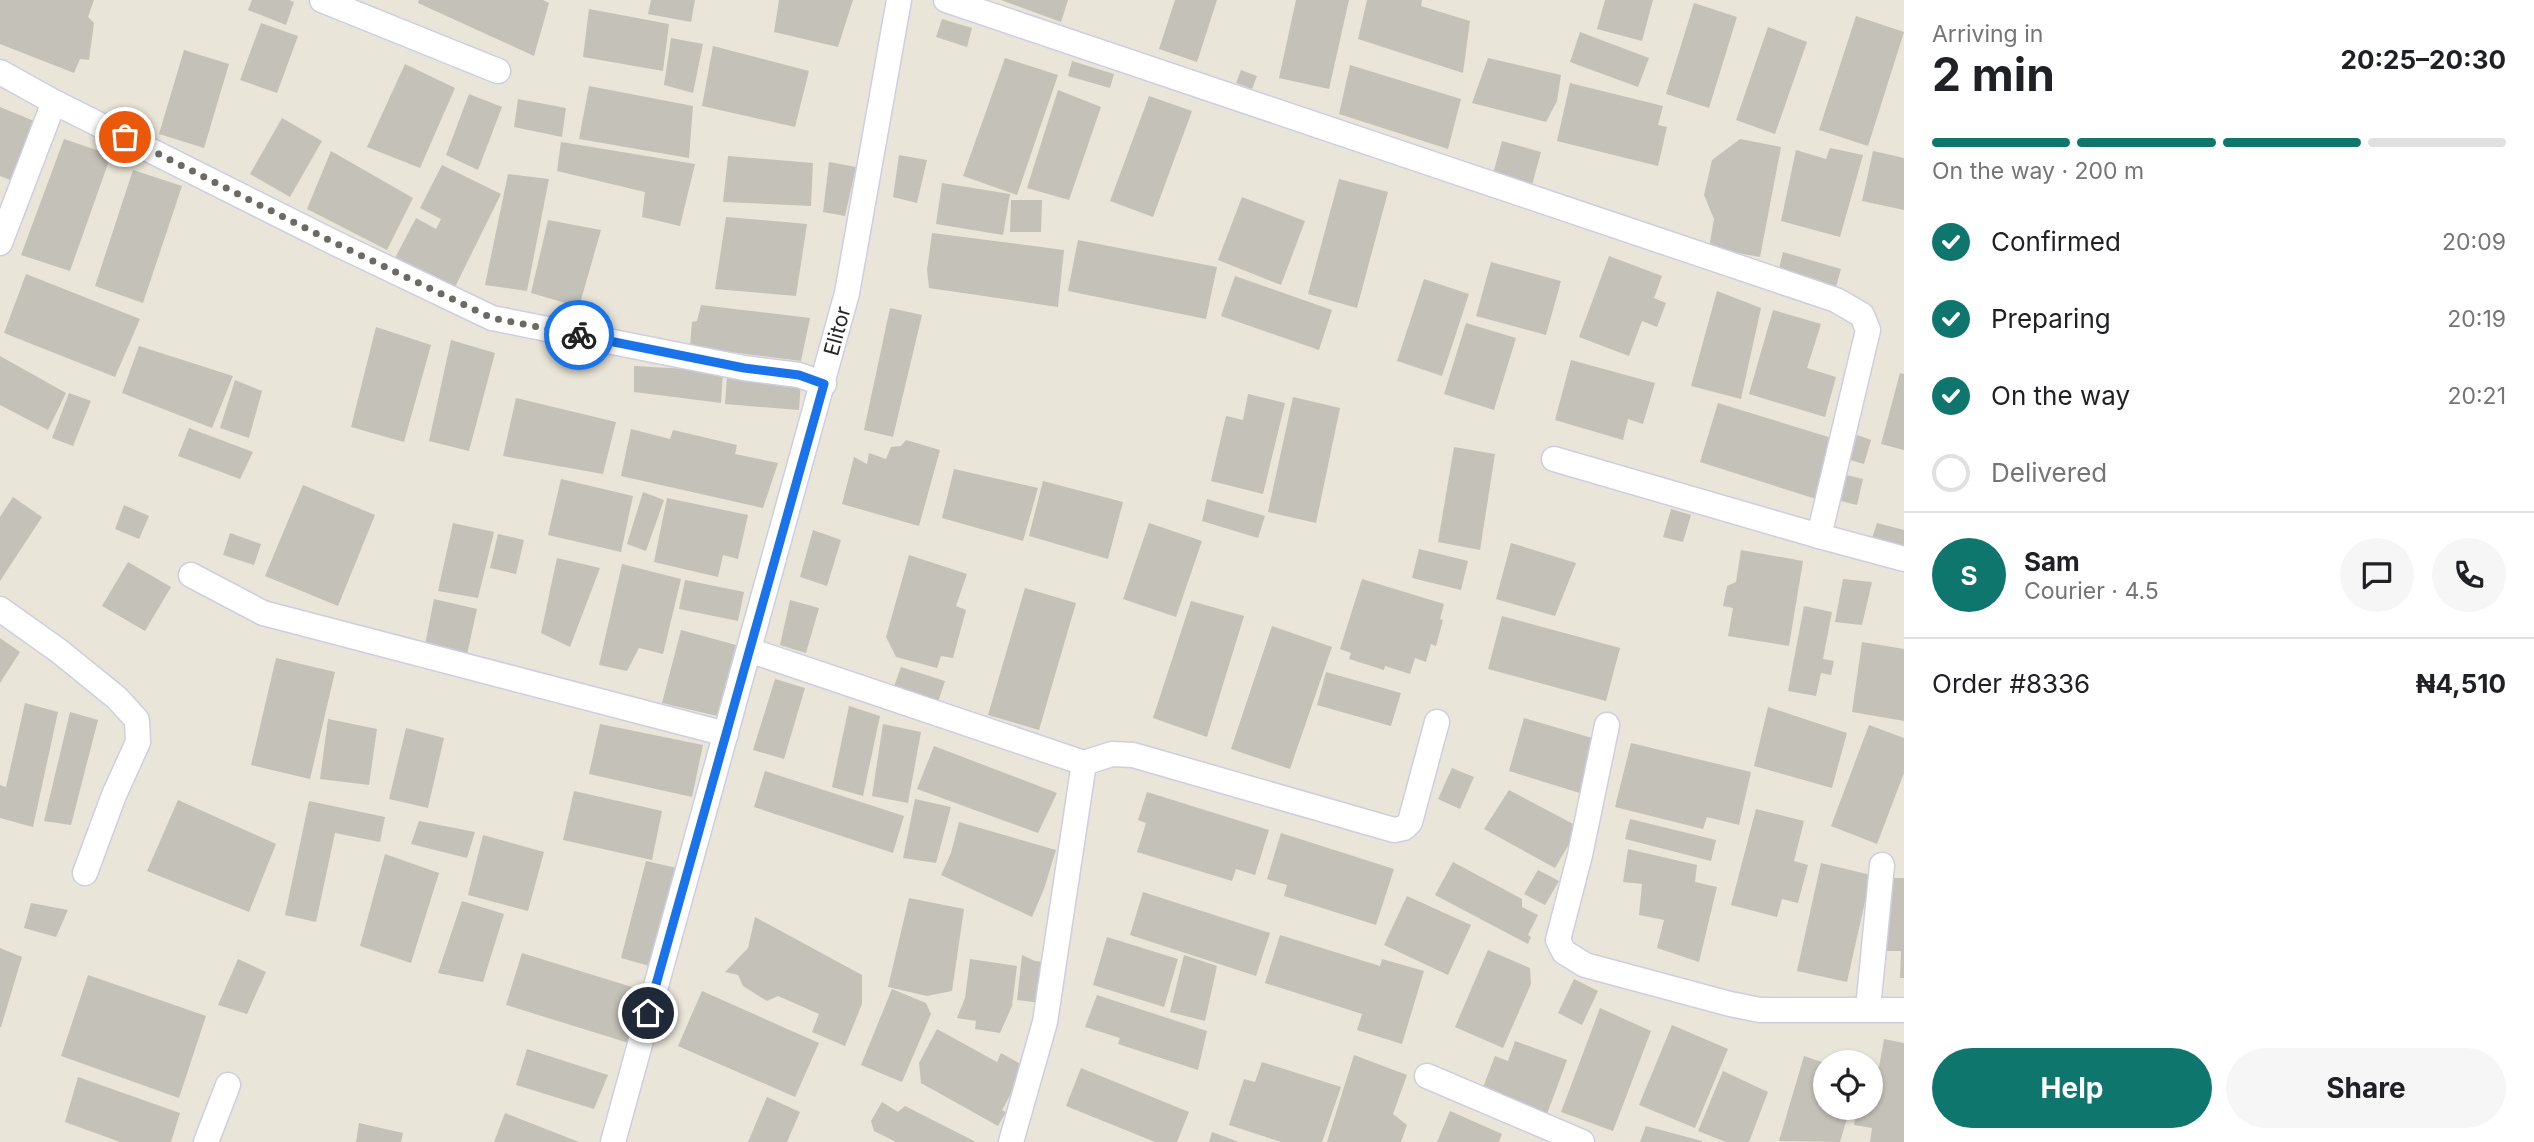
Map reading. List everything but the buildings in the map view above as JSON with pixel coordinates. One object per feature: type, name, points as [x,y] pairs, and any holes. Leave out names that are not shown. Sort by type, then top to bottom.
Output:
[{"type":"street","points":[[322,0],[498,71]]},
{"type":"street","name":"Elitor","points":[[613,1142],[848,293],[899,0]]},
{"type":"street","points":[[946,0],[1836,300],[1862,315],[1868,330],[1819,536]]},
{"type":"street","points":[[0,72],[54,102],[335,243],[492,318],[744,368],[799,375],[824,384]]},
{"type":"street","points":[[0,243],[54,102]]},
{"type":"street","points":[[1553,459],[1904,559]]},
{"type":"street","points":[[191,575],[263,613],[726,734]]},
{"type":"street","points":[[0,609],[59,651],[117,698],[137,720],[138,742],[114,795],[85,873]]},
{"type":"street","points":[[749,650],[1084,763],[1112,754],[1133,755],[1394,831],[1404,828],[1410,822],[1437,722]]},
{"type":"street","points":[[1607,725],[1580,855],[1558,940],[1563,952],[1585,965],[1750,1008],[1904,1010]]},
{"type":"street","points":[[1011,1142],[1045,1022],[1084,763]]},
{"type":"street","points":[[1868,1009],[1882,865]]},
{"type":"street","points":[[1427,1076],[1582,1142]]},
{"type":"street","points":[[206,1142],[228,1085]]},
{"type":"way so far","points":[[125,137],[335,243],[492,318],[579,335]]},
{"type":"route","points":[[579,335],[744,368],[799,375],[824,384],[648,1013]]}]
